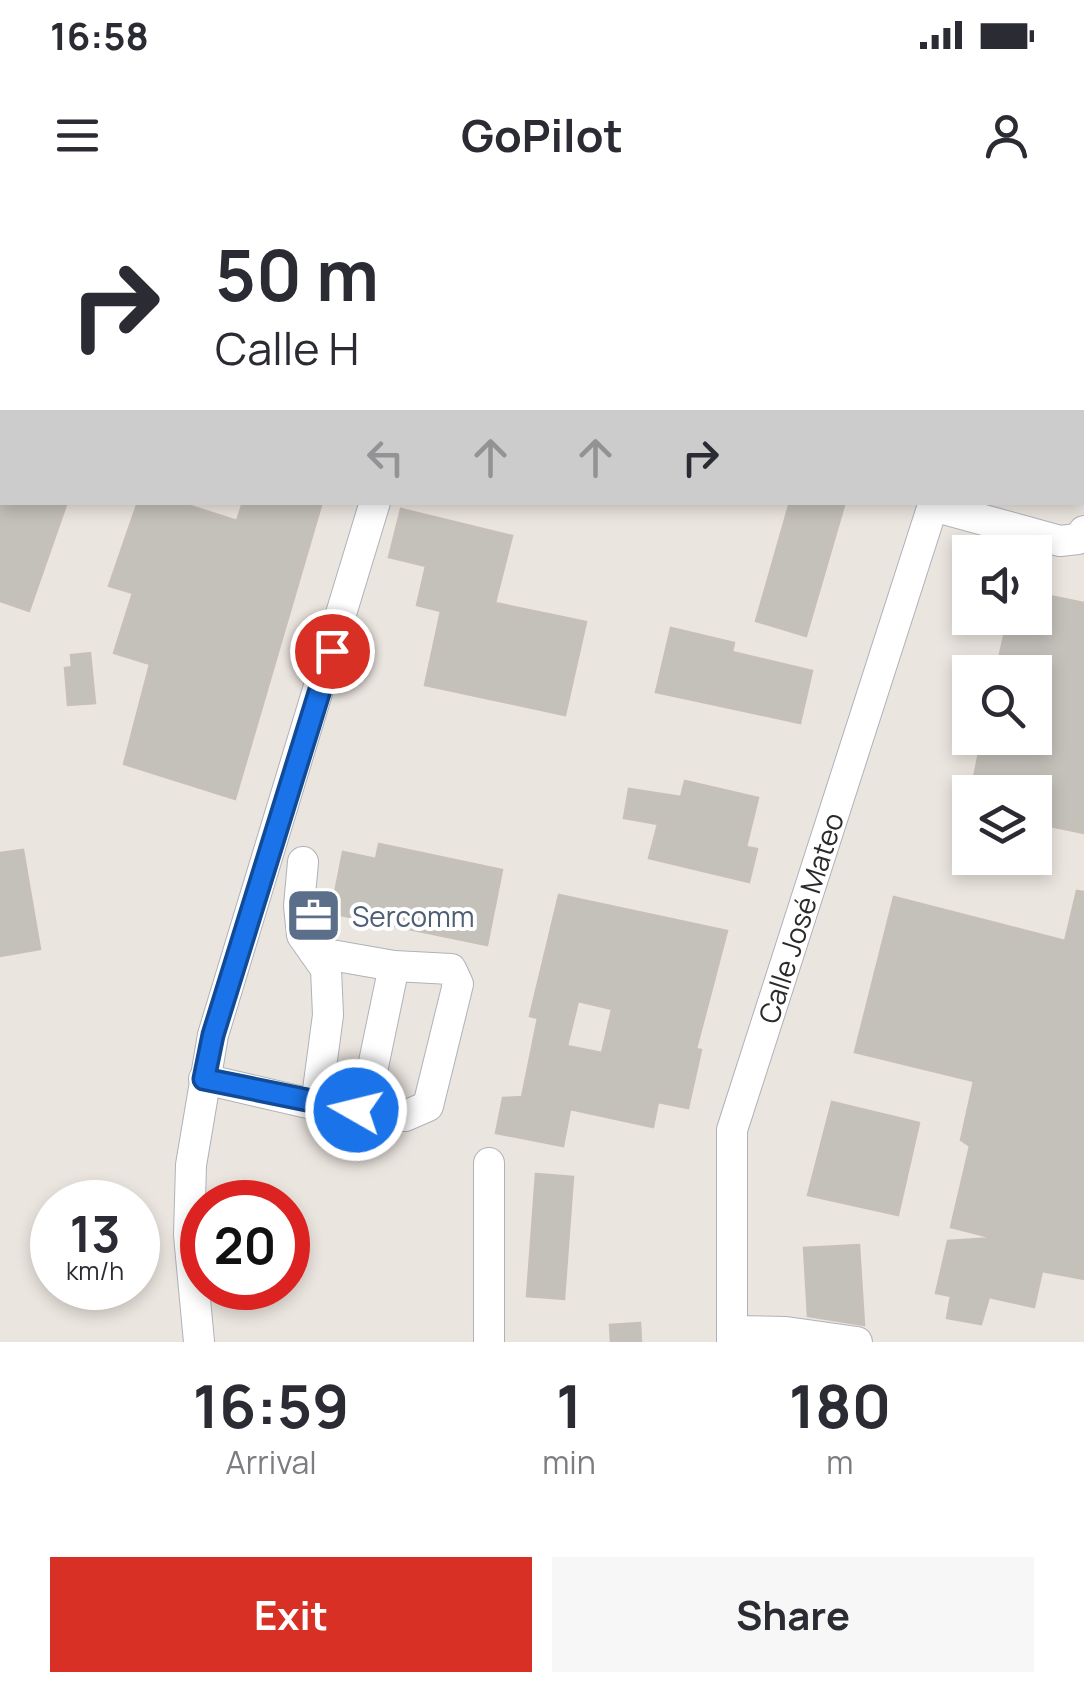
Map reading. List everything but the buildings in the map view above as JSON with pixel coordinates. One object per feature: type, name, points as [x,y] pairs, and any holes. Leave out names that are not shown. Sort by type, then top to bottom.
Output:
[{"type":"street","points":[[199,1342],[189,1235],[191,1165],[213,1035],[374,505]]},
{"type":"street","name":"Calle José Mateo","points":[[732,1337],[732,1130],[934,505]]},
{"type":"street","points":[[937,505],[1060,541],[1078,539],[1084,531]]},
{"type":"street","points":[[303,862],[299,906],[302,936],[326,968],[328,1016],[316,1105]]},
{"type":"street","points":[[204,1079],[316,1105],[405,1116],[428,1106],[458,984],[450,969],[394,966],[314,952]]},
{"type":"street","points":[[356,1110],[368,1086],[394,966]]},
{"type":"street","points":[[489,1162],[489,1342]]},
{"type":"street","points":[[732,1337],[786,1332],[857,1342]]},
{"type":"place","name":"Sercomm","points":[[313,916]]},
{"type":"route","points":[[332,651],[213,1035],[204,1079],[316,1105],[356,1110]]}]
